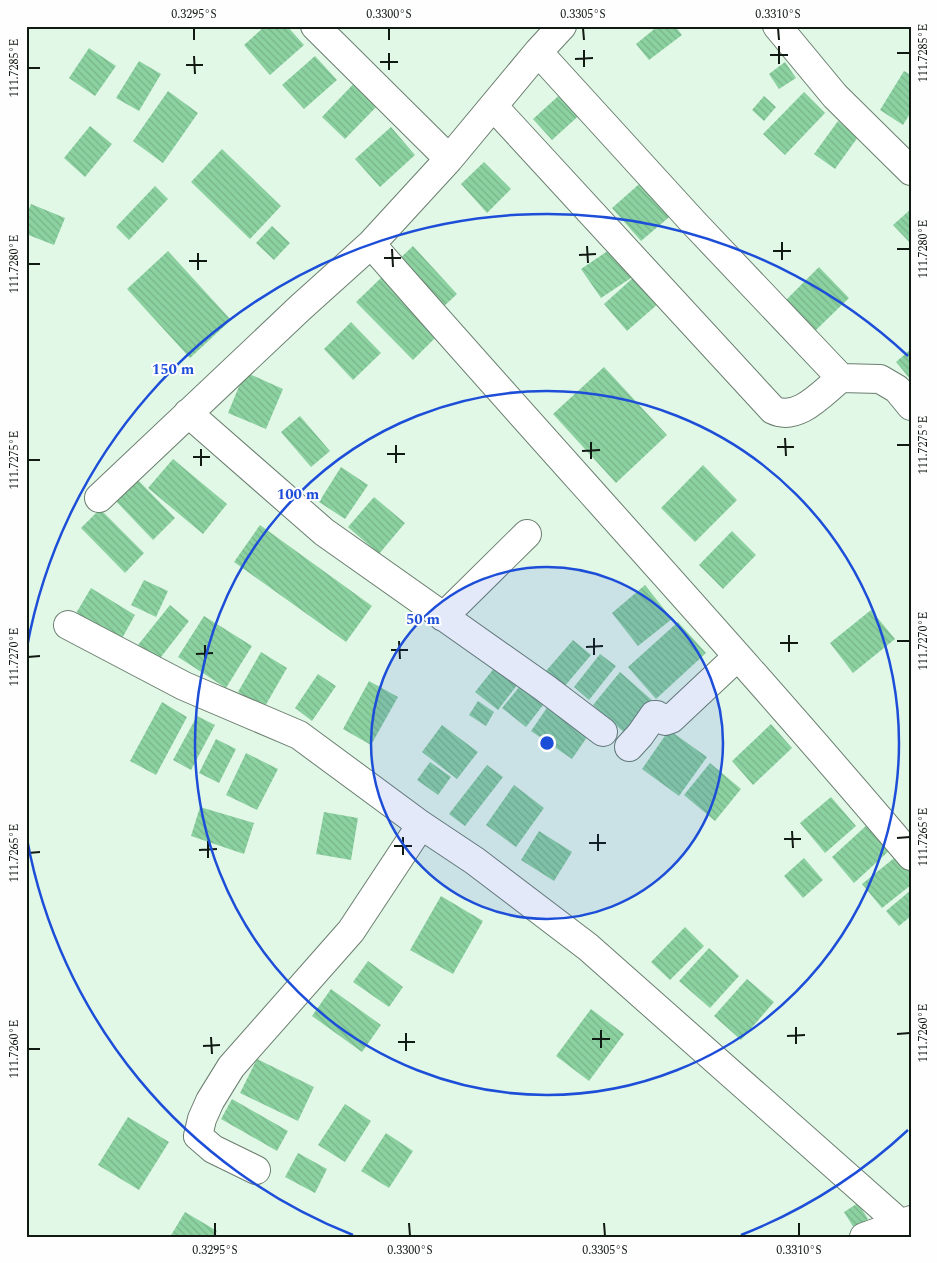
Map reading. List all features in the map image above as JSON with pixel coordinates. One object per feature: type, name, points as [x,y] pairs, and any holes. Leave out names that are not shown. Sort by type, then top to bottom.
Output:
[{"type":"street","points":[[315,26],[449,159]]},
{"type":"street","points":[[99,498],[301,307],[371,244],[449,159],[562,26]]},
{"type":"street","points":[[777,26],[835,96],[911,171]]},
{"type":"street","points":[[538,52],[688,216],[841,378]]},
{"type":"street","points":[[493,106],[772,410],[780,414],[799,411],[841,378],[880,379],[897,390],[911,406]]},
{"type":"street","points":[[371,244],[836,767],[911,856]]},
{"type":"street","points":[[188,413],[324,532],[545,688],[603,732]]},
{"type":"street","points":[[443,617],[527,534]]},
{"type":"street","points":[[68,625],[184,686],[299,735],[421,825],[475,861],[588,947],[907,1225]]},
{"type":"street","points":[[629,747],[654,715],[665,721],[671,719],[738,658]]},
{"type":"street","points":[[256,1170],[213,1149],[198,1136],[202,1119],[210,1101],[231,1067],[351,931],[421,825]]},
{"type":"street","points":[[864,1237],[907,1225]]},
{"type":"building","points":[[265,26],[287,26],[304,45],[270,75],[244,45]]},
{"type":"building","points":[[658,26],[675,26],[682,35],[649,60],[636,44]]},
{"type":"building","points":[[89,48],[116,66],[95,96],[69,78]]},
{"type":"building","points":[[315,56],[337,80],[304,109],[282,85]]},
{"type":"building","points":[[139,61],[161,74],[139,111],[116,98]]},
{"type":"building","points":[[785,62],[796,78],[779,89],[769,74]]},
{"type":"building","points":[[904,71],[911,75],[911,112],[903,125],[880,110]]},
{"type":"building","points":[[359,78],[382,101],[345,139],[322,117]]},
{"type":"building","points":[[565,90],[584,111],[552,140],[533,119]]},
{"type":"building","points":[[168,91],[198,113],[163,163],[133,141]]},
{"type":"building","points":[[804,92],[825,113],[785,155],[763,134]]},
{"type":"building","points":[[764,96],[776,107],[764,121],[752,110]]},
{"type":"building","points":[[838,121],[858,137],[835,169],[814,154]]},
{"type":"building","points":[[90,126],[112,144],[85,177],[64,158]]},
{"type":"building","points":[[391,127],[415,155],[380,187],[355,159]]},
{"type":"building","points":[[222,149],[281,206],[250,239],[191,182]]},
{"type":"building","points":[[484,162],[511,189],[487,213],[461,184]]},
{"type":"building","points":[[646,178],[674,213],[641,241],[612,208]]},
{"type":"building","points":[[155,186],[168,199],[129,240],[116,227]]},
{"type":"building","points":[[31,204],[65,218],[54,245],[26,234],[26,217]]},
{"type":"building","points":[[911,209],[911,244],[893,225]]},
{"type":"building","points":[[272,226],[290,243],[274,260],[256,243]]},
{"type":"building","points":[[413,246],[457,294],[440,310],[396,262]]},
{"type":"building","points":[[615,246],[634,276],[601,298],[581,269]]},
{"type":"building","points":[[168,251],[231,320],[190,358],[127,289]]},
{"type":"building","points":[[819,267],[849,298],[815,331],[786,300]]},
{"type":"building","points":[[383,276],[439,334],[413,360],[356,302]]},
{"type":"building","points":[[635,276],[659,303],[627,331],[604,304]]},
{"type":"building","points":[[351,322],[381,353],[353,380],[324,349]]},
{"type":"building","points":[[911,349],[911,380],[896,362]]},
{"type":"building","points":[[604,367],[667,435],[616,483],[553,414]]},
{"type":"building","points":[[245,372],[283,389],[266,429],[228,413]]},
{"type":"building","points":[[300,416],[330,451],[311,467],[281,432]]},
{"type":"building","points":[[173,459],[227,504],[203,534],[148,488]]},
{"type":"building","points":[[703,465],[737,500],[695,542],[661,508]]},
{"type":"building","points":[[341,467],[368,485],[345,519],[319,502]]},
{"type":"building","points":[[135,477],[175,518],[153,540],[113,498]]},
{"type":"building","points":[[374,497],[405,523],[379,554],[348,527]]},
{"type":"building","points":[[100,509],[144,553],[125,573],[81,528]]},
{"type":"building","points":[[260,525],[372,606],[346,642],[234,562]]},
{"type":"building","points":[[732,531],[756,555],[723,589],[699,565]]},
{"type":"building","points":[[144,580],[168,591],[156,617],[131,605]]},
{"type":"building","points":[[645,585],[672,619],[638,646],[612,613]]},
{"type":"building","points":[[91,588],[135,615],[120,642],[75,615]]},
{"type":"building","points":[[170,605],[189,621],[158,661],[138,645]]},
{"type":"building","points":[[871,610],[895,639],[853,673],[830,643]]},
{"type":"building","points":[[204,616],[252,646],[226,688],[178,657]]},
{"type":"building","points":[[678,622],[706,653],[656,699],[628,667]]},
{"type":"building","points":[[573,640],[591,655],[564,687],[546,671]]},
{"type":"building","points":[[261,652],[287,668],[264,708],[238,692]]},
{"type":"building","points":[[600,654],[616,666],[589,700],[574,687]]},
{"type":"building","points":[[499,662],[521,680],[498,710],[475,692]]},
{"type":"building","points":[[620,672],[654,702],[626,734],[593,705]]},
{"type":"building","points":[[318,674],[336,686],[312,721],[295,708]]},
{"type":"building","points":[[369,681],[398,697],[371,745],[343,729]]},
{"type":"building","points":[[524,681],[547,700],[526,727],[502,708]]},
{"type":"building","points":[[553,699],[594,727],[572,759],[531,731]]},
{"type":"building","points":[[478,701],[494,712],[486,726],[469,715]]},
{"type":"building","points":[[162,702],[187,717],[156,775],[130,761]]},
{"type":"building","points":[[197,716],[215,725],[191,770],[173,760]]},
{"type":"building","points":[[771,724],[792,748],[753,785],[732,761]]},
{"type":"building","points":[[442,725],[478,752],[457,779],[422,752]]},
{"type":"building","points":[[669,730],[707,757],[679,796],[642,769]]},
{"type":"building","points":[[216,739],[236,749],[219,783],[199,773]]},
{"type":"building","points":[[246,753],[278,769],[257,810],[226,795]]},
{"type":"building","points":[[430,762],[451,777],[438,795],[417,780]]},
{"type":"building","points":[[710,763],[741,789],[715,821],[684,795]]},
{"type":"building","points":[[487,765],[503,777],[465,826],[449,814]]},
{"type":"building","points":[[514,785],[544,808],[516,847],[486,825]]},
{"type":"building","points":[[831,797],[856,826],[825,853],[800,823]]},
{"type":"building","points":[[200,807],[254,823],[244,854],[191,836]]},
{"type":"building","points":[[324,812],[358,818],[351,860],[316,854]]},
{"type":"building","points":[[868,824],[891,849],[854,883],[832,857]]},
{"type":"building","points":[[539,831],[572,852],[554,881],[521,860]]},
{"type":"building","points":[[898,855],[911,871],[911,885],[882,908],[862,884]]},
{"type":"building","points":[[804,858],[823,880],[803,898],[784,876]]},
{"type":"building","points":[[911,890],[911,916],[899,926],[886,911]]},
{"type":"building","points":[[441,896],[483,921],[453,974],[410,950]]},
{"type":"building","points":[[685,927],[704,946],[670,980],[651,962]]},
{"type":"building","points":[[709,948],[739,976],[710,1008],[679,981]]},
{"type":"building","points":[[368,961],[403,987],[389,1007],[353,982]]},
{"type":"building","points":[[747,979],[774,1002],[741,1040],[714,1016]]},
{"type":"building","points":[[331,989],[381,1025],[362,1052],[312,1016]]},
{"type":"building","points":[[591,1009],[624,1034],[589,1081],[556,1056]]},
{"type":"building","points":[[257,1059],[314,1087],[298,1121],[240,1093]]},
{"type":"building","points":[[232,1099],[288,1131],[277,1151],[221,1119]]},
{"type":"building","points":[[345,1104],[371,1121],[345,1162],[318,1145]]},
{"type":"building","points":[[128,1117],[169,1142],[139,1190],[98,1165]]},
{"type":"building","points":[[386,1133],[413,1151],[389,1188],[361,1171]]},
{"type":"building","points":[[298,1153],[327,1169],[315,1193],[285,1177]]},
{"type":"building","points":[[858,1203],[868,1219],[854,1228],[844,1212]]},
{"type":"building","points":[[185,1212],[217,1231],[214,1237],[170,1237]]}]
